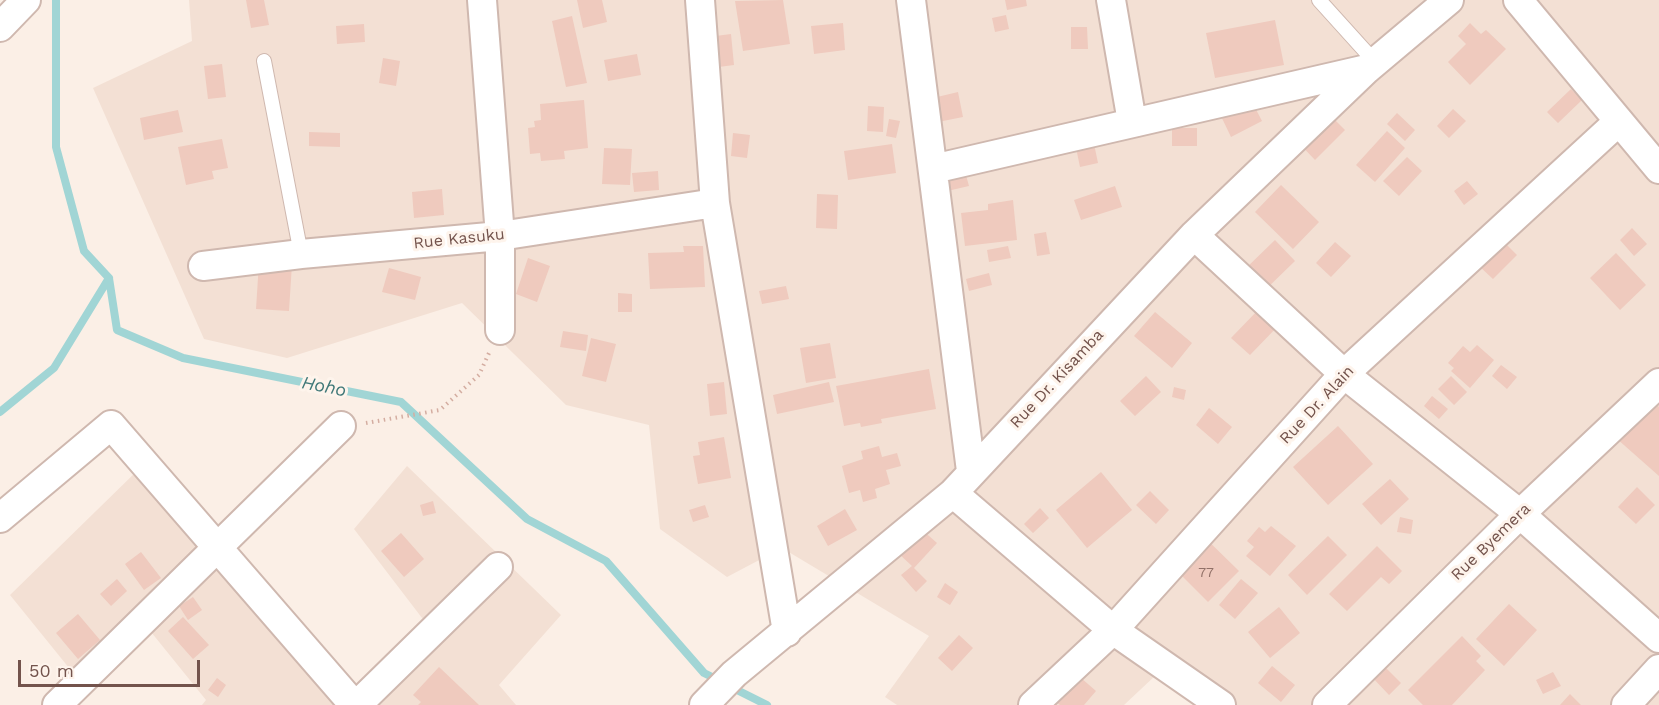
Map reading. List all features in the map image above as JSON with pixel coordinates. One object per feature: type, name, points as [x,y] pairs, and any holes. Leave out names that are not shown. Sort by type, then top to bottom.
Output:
[{"type":"street","points":[[0,27],[26,0]]},
{"type":"street","points":[[482,0],[500,236],[500,330]]},
{"type":"street","points":[[700,0],[715,203],[787,632]]},
{"type":"street","points":[[911,0],[971,471]]},
{"type":"street","points":[[1112,0],[1132,122]]},
{"type":"street","name":"Rue Dr. Kisamba","points":[[706,703],[734,674],[953,493],[971,471],[1194,234],[1371,66],[1449,0]]},
{"type":"street","points":[[1518,0],[1659,169]]},
{"type":"street","name":"Rue Dr. Kisamba","points":[[933,169],[1371,66]]},
{"type":"street","name":"Rue Dr. Alain","points":[[1033,705],[1113,630],[1344,374],[1618,122]]},
{"type":"street","name":"Rue Kasuku","points":[[203,266],[301,254],[500,236],[715,203]]},
{"type":"street","points":[[1194,234],[1344,374],[1520,514],[1659,638]]},
{"type":"street","name":"Rue Byemera","points":[[1327,705],[1520,514],[1659,383]]},
{"type":"street","points":[[0,518],[111,426],[355,705],[498,567]]},
{"type":"street","points":[[57,705],[216,546],[341,426]]},
{"type":"street","points":[[953,493],[1113,630],[1221,705]]},
{"type":"street","points":[[1626,705],[1659,669]]},
{"type":"lane","points":[[1319,0],[1371,66]]},
{"type":"lane","points":[[264,61],[301,254]]},
{"type":"path","points":[[341,426],[402,419],[440,410],[479,375],[500,330]]},
{"type":"shaded area","points":[[189,0],[1659,0],[1659,705],[1229,705],[1172,660],[1124,705],[897,705],[885,697],[929,636],[782,548],[727,577],[660,529],[649,425],[566,405],[462,303],[287,358],[204,339],[93,88],[192,41]]},
{"type":"shaded area","points":[[407,466],[561,615],[499,685],[516,705],[371,705],[435,635],[354,529]]},
{"type":"shaded area","points":[[140,468],[337,705],[202,705],[206,700],[147,627],[82,684],[10,595]]},
{"type":"building","points":[[246,0],[264,0],[269,25],[251,28]]},
{"type":"building","points":[[577,0],[602,0],[607,22],[583,28]]},
{"type":"building","points":[[783,0],[790,44],[743,51],[735,1]]},
{"type":"building","points":[[1005,0],[1026,0],[1027,6],[1007,10]]},
{"type":"building","points":[[1006,15],[1009,29],[995,32],[992,18]]},
{"type":"building","points":[[572,16],[587,83],[566,87],[552,21]]},
{"type":"building","points":[[1275,20],[1284,65],[1215,78],[1206,33]]},
{"type":"building","points":[[843,23],[845,50],[814,54],[811,26]]},
{"type":"building","points":[[1470,23],[1481,34],[1486,30],[1506,49],[1470,85],[1448,62],[1466,44],[1458,36]]},
{"type":"building","points":[[364,24],[365,42],[337,44],[336,26]]},
{"type":"building","points":[[1071,27],[1087,27],[1088,49],[1071,49]]},
{"type":"building","points":[[731,34],[734,65],[711,68],[708,37]]},
{"type":"building","points":[[637,54],[641,75],[608,81],[604,60]]},
{"type":"building","points":[[383,58],[400,61],[396,86],[379,83]]},
{"type":"building","points":[[222,64],[226,97],[208,99],[204,66]]},
{"type":"building","points":[[1571,89],[1582,100],[1558,123],[1547,112]]},
{"type":"building","points":[[958,92],[963,117],[938,122],[933,98]]},
{"type":"building","points":[[1250,98],[1262,121],[1231,137],[1220,114]]},
{"type":"building","points":[[584,100],[588,148],[564,151],[565,159],[541,161],[540,153],[530,154],[528,128],[535,127],[534,121],[541,120],[540,104]]},
{"type":"building","points":[[868,106],[884,107],[883,132],[867,131]]},
{"type":"building","points":[[1453,109],[1466,121],[1449,138],[1437,126]]},
{"type":"building","points":[[178,110],[183,132],[144,140],[140,118]]},
{"type":"building","points":[[1326,111],[1345,130],[1315,160],[1296,140]]},
{"type":"building","points":[[1397,113],[1415,130],[1405,141],[1387,124]]},
{"type":"building","points":[[889,119],[900,121],[896,138],[886,136]]},
{"type":"building","points":[[1172,128],[1197,128],[1197,146],[1172,146]]},
{"type":"building","points":[[1387,131],[1405,148],[1375,182],[1356,165]]},
{"type":"building","points":[[309,132],[340,133],[340,147],[309,146]]},
{"type":"building","points":[[733,133],[750,135],[747,158],[731,156]]},
{"type":"building","points":[[222,139],[228,168],[212,171],[214,179],[186,185],[178,147]]},
{"type":"building","points":[[1093,139],[1098,163],[1080,167],[1075,143]]},
{"type":"building","points":[[892,144],[896,173],[848,180],[844,151]]},
{"type":"building","points":[[604,148],[632,149],[630,185],[602,184]]},
{"type":"building","points":[[1407,157],[1422,171],[1399,196],[1383,181]]},
{"type":"building","points":[[964,168],[969,186],[930,195],[925,177]]},
{"type":"building","points":[[658,171],[659,190],[634,192],[632,173]]},
{"type":"building","points":[[1467,181],[1478,194],[1464,205],[1454,191]]},
{"type":"building","points":[[1281,185],[1319,222],[1293,249],[1255,212]]},
{"type":"building","points":[[1115,186],[1122,207],[1081,220],[1074,200]]},
{"type":"building","points":[[442,189],[444,215],[414,218],[412,192]]},
{"type":"building","points":[[817,194],[838,195],[837,229],[816,228]]},
{"type":"building","points":[[1013,200],[1017,240],[965,246],[961,213],[988,210],[988,204]]},
{"type":"building","points":[[1632,228],[1647,244],[1634,256],[1620,240]]},
{"type":"building","points":[[1046,232],[1050,254],[1037,256],[1034,234]]},
{"type":"building","points":[[1275,240],[1295,261],[1263,292],[1243,271]]},
{"type":"building","points":[[1502,240],[1517,255],[1493,279],[1478,265]]},
{"type":"building","points":[[1335,242],[1351,256],[1331,277],[1316,263]]},
{"type":"building","points":[[683,246],[703,246],[705,287],[650,289],[648,253],[684,252]]},
{"type":"building","points":[[1008,246],[1011,258],[989,262],[987,250]]},
{"type":"building","points":[[1616,253],[1646,285],[1620,310],[1590,278]]},
{"type":"building","points":[[528,258],[550,266],[537,302],[516,294]]},
{"type":"building","points":[[259,262],[292,264],[289,311],[256,309]]},
{"type":"building","points":[[389,268],[421,277],[415,300],[382,292]]},
{"type":"building","points":[[989,273],[992,285],[969,291],[966,279]]},
{"type":"building","points":[[786,286],[789,299],[762,304],[759,291]]},
{"type":"building","points":[[618,293],[632,294],[632,312],[618,312]]},
{"type":"building","points":[[1260,308],[1278,326],[1250,355],[1231,338]]},
{"type":"building","points":[[1155,312],[1192,343],[1172,368],[1134,336]]},
{"type":"building","points":[[563,331],[588,335],[586,351],[560,347]]},
{"type":"building","points":[[591,338],[616,344],[606,382],[582,376]]},
{"type":"building","points":[[830,343],[836,378],[806,383],[800,348]]},
{"type":"building","points":[[1477,345],[1494,360],[1470,388],[1451,371],[1454,368],[1448,363],[1463,346],[1470,352]]},
{"type":"building","points":[[1501,365],[1517,377],[1507,389],[1492,376]]},
{"type":"building","points":[[929,369],[936,409],[881,419],[882,423],[861,427],[860,423],[844,426],[836,386]]},
{"type":"building","points":[[1146,376],[1161,392],[1135,416],[1120,401]]},
{"type":"building","points":[[1451,376],[1467,392],[1454,405],[1438,389]]},
{"type":"building","points":[[724,382],[727,414],[710,416],[707,384]]},
{"type":"building","points":[[829,382],[834,402],[777,414],[773,395]]},
{"type":"building","points":[[1174,387],[1186,390],[1184,400],[1172,397]]},
{"type":"building","points":[[1432,396],[1448,409],[1439,419],[1424,406]]},
{"type":"building","points":[[1651,399],[1659,407],[1659,476],[1616,438]]},
{"type":"building","points":[[1209,408],[1232,427],[1218,444],[1196,425]]},
{"type":"building","points":[[1338,426],[1373,464],[1328,505],[1293,467]]},
{"type":"building","points":[[724,437],[731,478],[698,484],[693,456],[700,455],[698,442]]},
{"type":"building","points":[[879,446],[882,457],[897,453],[901,466],[886,470],[890,484],[875,489],[877,498],[863,502],[860,490],[849,493],[842,466],[863,459],[861,451]]},
{"type":"building","points":[[1101,472],[1132,510],[1087,548],[1056,510]]},
{"type":"building","points":[[1390,479],[1409,499],[1381,525],[1362,504]]},
{"type":"building","points":[[1637,487],[1655,505],[1636,524],[1618,507]]},
{"type":"building","points":[[1150,491],[1169,510],[1156,524],[1136,505]]},
{"type":"building","points":[[433,501],[436,513],[423,516],[420,505]]},
{"type":"building","points":[[705,505],[709,517],[693,522],[689,510]]},
{"type":"building","points":[[1040,508],[1049,518],[1033,533],[1024,524]]},
{"type":"building","points":[[845,509],[857,530],[828,546],[817,526]]},
{"type":"building","points":[[1400,517],[1413,520],[1411,534],[1397,532]]},
{"type":"building","points":[[1271,526],[1296,546],[1270,576],[1246,556],[1254,547],[1247,541],[1259,527],[1265,532]]},
{"type":"building","points":[[920,528],[937,543],[914,568],[927,581],[916,592],[901,575],[912,566],[897,552]]},
{"type":"building","points":[[1198,531],[1239,571],[1208,602],[1168,562]]},
{"type":"building","points":[[401,533],[424,559],[404,577],[381,551]]},
{"type":"building","points":[[1328,536],[1347,555],[1307,595],[1288,575]]},
{"type":"building","points":[[1377,546],[1402,571],[1389,584],[1381,577],[1347,611],[1329,594]]},
{"type":"building","points":[[141,552],[161,578],[144,590],[125,564]]},
{"type":"building","points":[[117,579],[127,591],[111,606],[100,594]]},
{"type":"building","points":[[1241,579],[1258,593],[1235,619],[1219,605]]},
{"type":"building","points":[[945,583],[958,592],[950,605],[937,597]]},
{"type":"building","points":[[193,597],[202,610],[188,620],[179,606]]},
{"type":"building","points":[[1509,604],[1537,630],[1504,666],[1476,639]]},
{"type":"building","points":[[1279,607],[1300,633],[1270,658],[1248,632]]},
{"type":"building","points":[[78,614],[100,640],[78,659],[56,633]]},
{"type":"building","points":[[183,617],[209,645],[193,659],[168,631]]},
{"type":"building","points":[[959,635],[973,648],[952,671],[938,658]]},
{"type":"building","points":[[1462,636],[1481,656],[1476,661],[1485,670],[1452,705],[1423,705],[1408,690]]},
{"type":"building","points":[[1383,665],[1401,683],[1389,695],[1372,677]]},
{"type":"building","points":[[1272,666],[1295,685],[1281,702],[1258,683]]},
{"type":"building","points":[[439,667],[479,705],[418,705],[421,702],[413,695]]},
{"type":"building","points":[[1073,671],[1096,691],[1084,705],[1060,705],[1051,698]]},
{"type":"building","points":[[1553,672],[1561,686],[1543,694],[1536,680]]},
{"type":"building","points":[[217,678],[226,685],[218,697],[208,690]]},
{"type":"building","points":[[1570,694],[1581,705],[1560,705]]},
{"type":"waterway","name":"Hoho","points":[[56,0],[56,147],[84,251],[109,278],[117,330],[183,358],[401,402],[527,519],[606,561],[704,673],[720,681]]},
{"type":"waterway","points":[[0,412],[54,368],[109,278]]},
{"type":"waterway","name":"Hoho","points":[[731,687],[767,705]]}]
